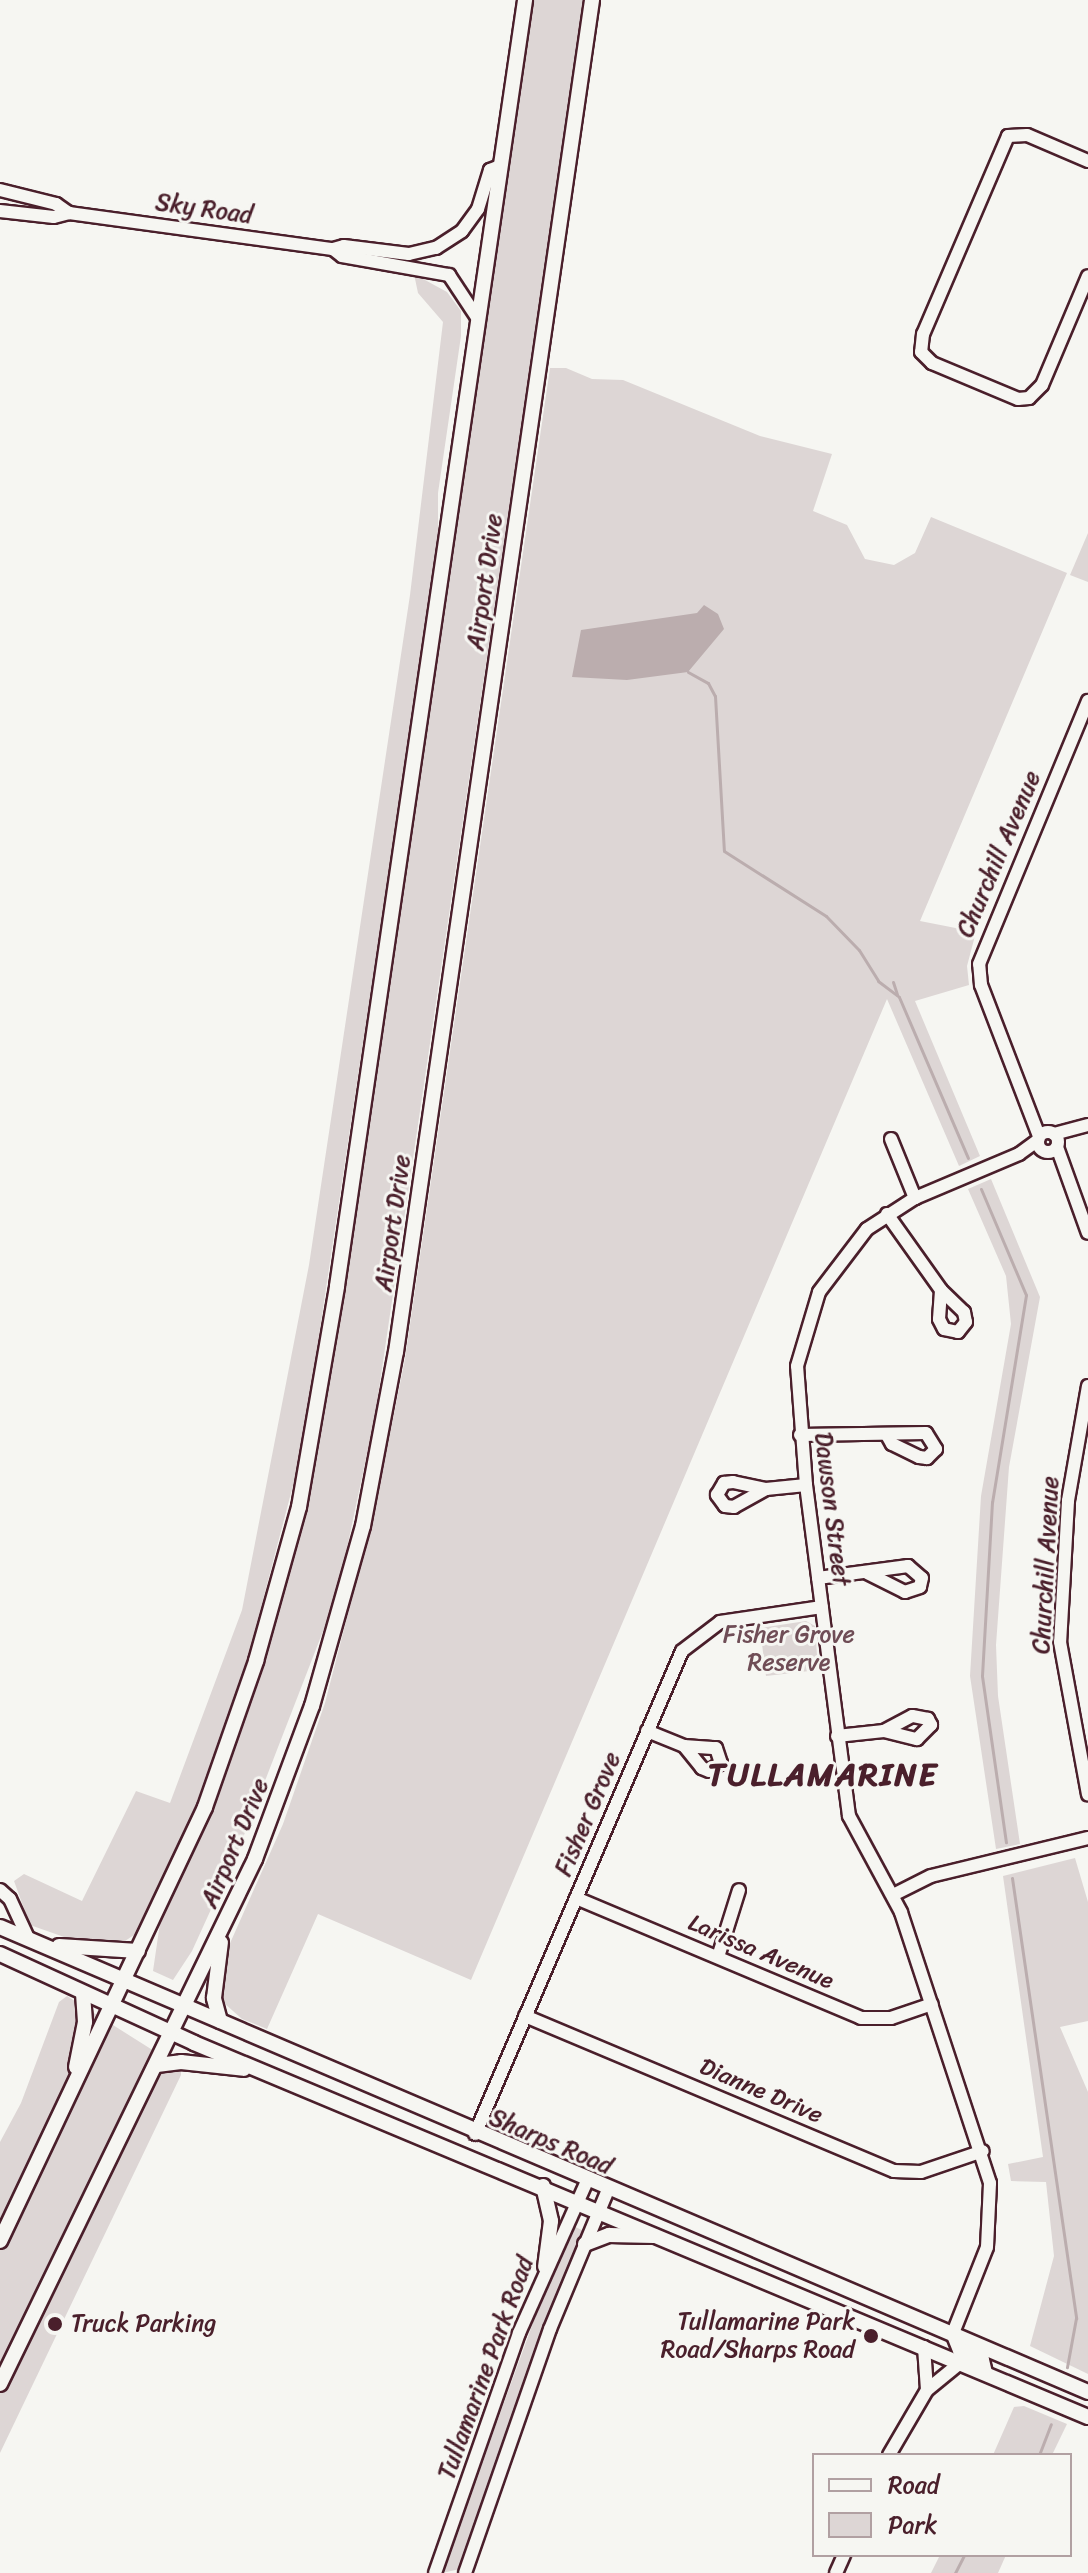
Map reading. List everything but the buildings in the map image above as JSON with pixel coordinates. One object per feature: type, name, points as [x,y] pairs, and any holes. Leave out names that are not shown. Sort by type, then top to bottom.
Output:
[{"type":"main road","name":"Airport Drive","points":[[0,2241],[205,1807],[231,1736],[299,1507],[337,1286],[525,0]]},
{"type":"main road","name":"Airport Drive","points":[[0,2384],[223,1928],[277,1805],[321,1679],[382,1433],[592,0]]},
{"type":"main road","name":"Sharps Road","points":[[0,1927],[475,2134],[1088,2392]]},
{"type":"main road","points":[[220,2021],[214,1998],[223,1928]]},
{"type":"main road","points":[[43,1945],[138,1951]]},
{"type":"main road","name":"Sharps Road","points":[[0,1954],[264,2072],[577,2200],[1088,2417]]},
{"type":"main road","points":[[71,2091],[85,2022],[83,1993]]},
{"type":"main road","points":[[157,2065],[181,2062],[264,2072]]},
{"type":"main road","points":[[543,2186],[551,2221],[545,2267]]},
{"type":"main road","points":[[585,2244],[609,2235],[662,2236]]},
{"type":"main road","points":[[953,2333],[960,2350],[982,2360],[985,2373]]},
{"type":"street","points":[[1088,161],[1027,135],[1008,136],[923,334],[921,352],[932,363],[1018,399],[1029,398],[1042,385],[1088,276]]},
{"type":"street","name":"Sky Road","points":[[0,211],[54,217],[69,213],[333,249],[344,246],[409,254],[436,248],[470,222],[490,170],[500,166]]},
{"type":"street","name":"Sky Road","points":[[0,190],[56,204],[69,213]]},
{"type":"street","name":"Sky Road","points":[[333,249],[342,256],[449,275],[478,319]]},
{"type":"street","name":"Churchill Avenue","points":[[1088,701],[979,964],[984,994],[1088,1233]]},
{"type":"street","name":"Dawson Street","points":[[953,2333],[989,2234],[990,2183],[983,2151],[893,1895],[849,1816],[800,1435],[797,1366],[814,1302],[837,1262],[887,1214],[915,1198],[1084,1126]]},
{"type":"street","points":[[891,1139],[915,1198]]},
{"type":"street","points":[[887,1214],[941,1290]]},
{"type":"street","name":"Churchill Avenue","points":[[1088,1386],[1082,1459],[1067,1513],[1060,1657],[1088,1794]]},
{"type":"street","points":[[800,1435],[887,1435]]},
{"type":"street","points":[[766,1489],[806,1485]]},
{"type":"street","points":[[818,1578],[867,1573]]},
{"type":"street","name":"Fisher Grove","points":[[475,2134],[674,1665],[708,1628],[737,1617],[822,1607]]},
{"type":"street","points":[[647,1731],[684,1746]]},
{"type":"street","points":[[837,1736],[884,1731]]},
{"type":"street","points":[[893,1895],[931,1876],[1088,1838]]},
{"type":"street","points":[[0,1890],[28,1938]]},
{"type":"street","points":[[718,1957],[739,1890]]},
{"type":"street","name":"Larissa Avenue","points":[[576,1898],[861,2018],[891,2018],[932,2004]]},
{"type":"street","name":"Dianne Drive","points":[[525,2016],[894,2171],[921,2172],[983,2151]]},
{"type":"street","name":"Tullamarine Park Road","points":[[435,2573],[545,2267],[587,2181]]},
{"type":"street","name":"Tullamarine Park Road","points":[[465,2573],[585,2244],[608,2190]]},
{"type":"street","points":[[924,2347],[927,2390]]},
{"type":"street","points":[[890,2453],[927,2390],[960,2363]]},
{"type":"green space","points":[[530,0],[584,0],[375,1416],[337,1595],[239,1848],[192,1951],[173,1980],[153,1971],[160,1923],[233,1748],[285,1584],[315,1456]]},
{"type":"green space","points":[[414,274],[447,292],[461,311],[461,336],[438,493],[438,543],[301,1455],[239,1691],[191,1817],[134,1935],[119,1945],[84,1944],[30,1925],[14,1881],[24,1874],[82,1901],[136,1791],[170,1803],[242,1610],[309,1265],[410,595],[443,322],[418,293]]},
{"type":"green space","points":[[550,368],[566,368],[592,379],[623,380],[760,436],[832,454],[813,511],[847,525],[865,559],[894,565],[915,553],[931,517],[1067,573],[920,921],[976,932],[967,966],[969,985],[915,1001],[980,1156],[959,1166],[887,999],[471,1980],[318,1914],[267,2029],[242,2019],[224,2003],[220,1984],[227,1950],[283,1824],[325,1703],[375,1509],[405,1359]]},
{"type":"green space","points":[[1088,533],[1088,582],[1070,575]]},
{"type":"green space","points":[[991,1179],[1040,1297],[1009,1467],[996,1645],[998,1696],[1020,1844],[996,1849],[970,1676],[981,1496],[1011,1324],[1006,1276],[968,1189]]},
{"type":"green space","name":"Fisher Grove Reserve","points":[[806,1621],[815,1626],[818,1670],[766,1676],[760,1628]]},
{"type":"green space","points":[[1075,1858],[1088,1902],[1088,2021],[1060,2027],[1088,2092],[1088,2374],[1030,2346],[1054,2256],[1046,2182],[1011,2181],[1008,2164],[1043,2157],[1003,1876]]},
{"type":"green space","points":[[67,1996],[181,2068],[181,2075],[0,2453],[0,2142],[21,2103],[59,2002]]},
{"type":"green space","points":[[569,2224],[584,2231],[546,2322],[460,2569],[442,2573]]},
{"type":"green space","points":[[1024,2406],[1067,2424],[1053,2453],[994,2453],[1014,2407]]},
{"type":"green space","points":[[939,2557],[1005,2557],[998,2573],[931,2573]]},
{"type":"shaded area","points":[[704,605],[718,614],[724,629],[688,672],[627,680],[572,677],[581,630],[697,613]]},
{"type":"waterway","points":[[688,672],[708,683],[715,696],[724,851],[826,916],[859,950],[878,981],[899,997],[968,1158]]},
{"type":"waterway","points":[[893,982],[897,994]]},
{"type":"waterway","points":[[981,1189],[1026,1295],[992,1502],[982,1676],[1006,1842]]},
{"type":"waterway","points":[[1012,1878],[1076,2318],[1067,2367]]},
{"type":"waterway","points":[[1040,2453],[1051,2424]]},
{"type":"waterway","points":[[955,2573],[963,2557]]},
{"type":"place","name":"Truck Parking","points":[[55,2324]]},
{"type":"place","name":"Tullamarine Park Road/Sharps Road","points":[[871,2336]]},
{"type":"district","name":"TULLAMARINE","points":[[823,1775]]}]
